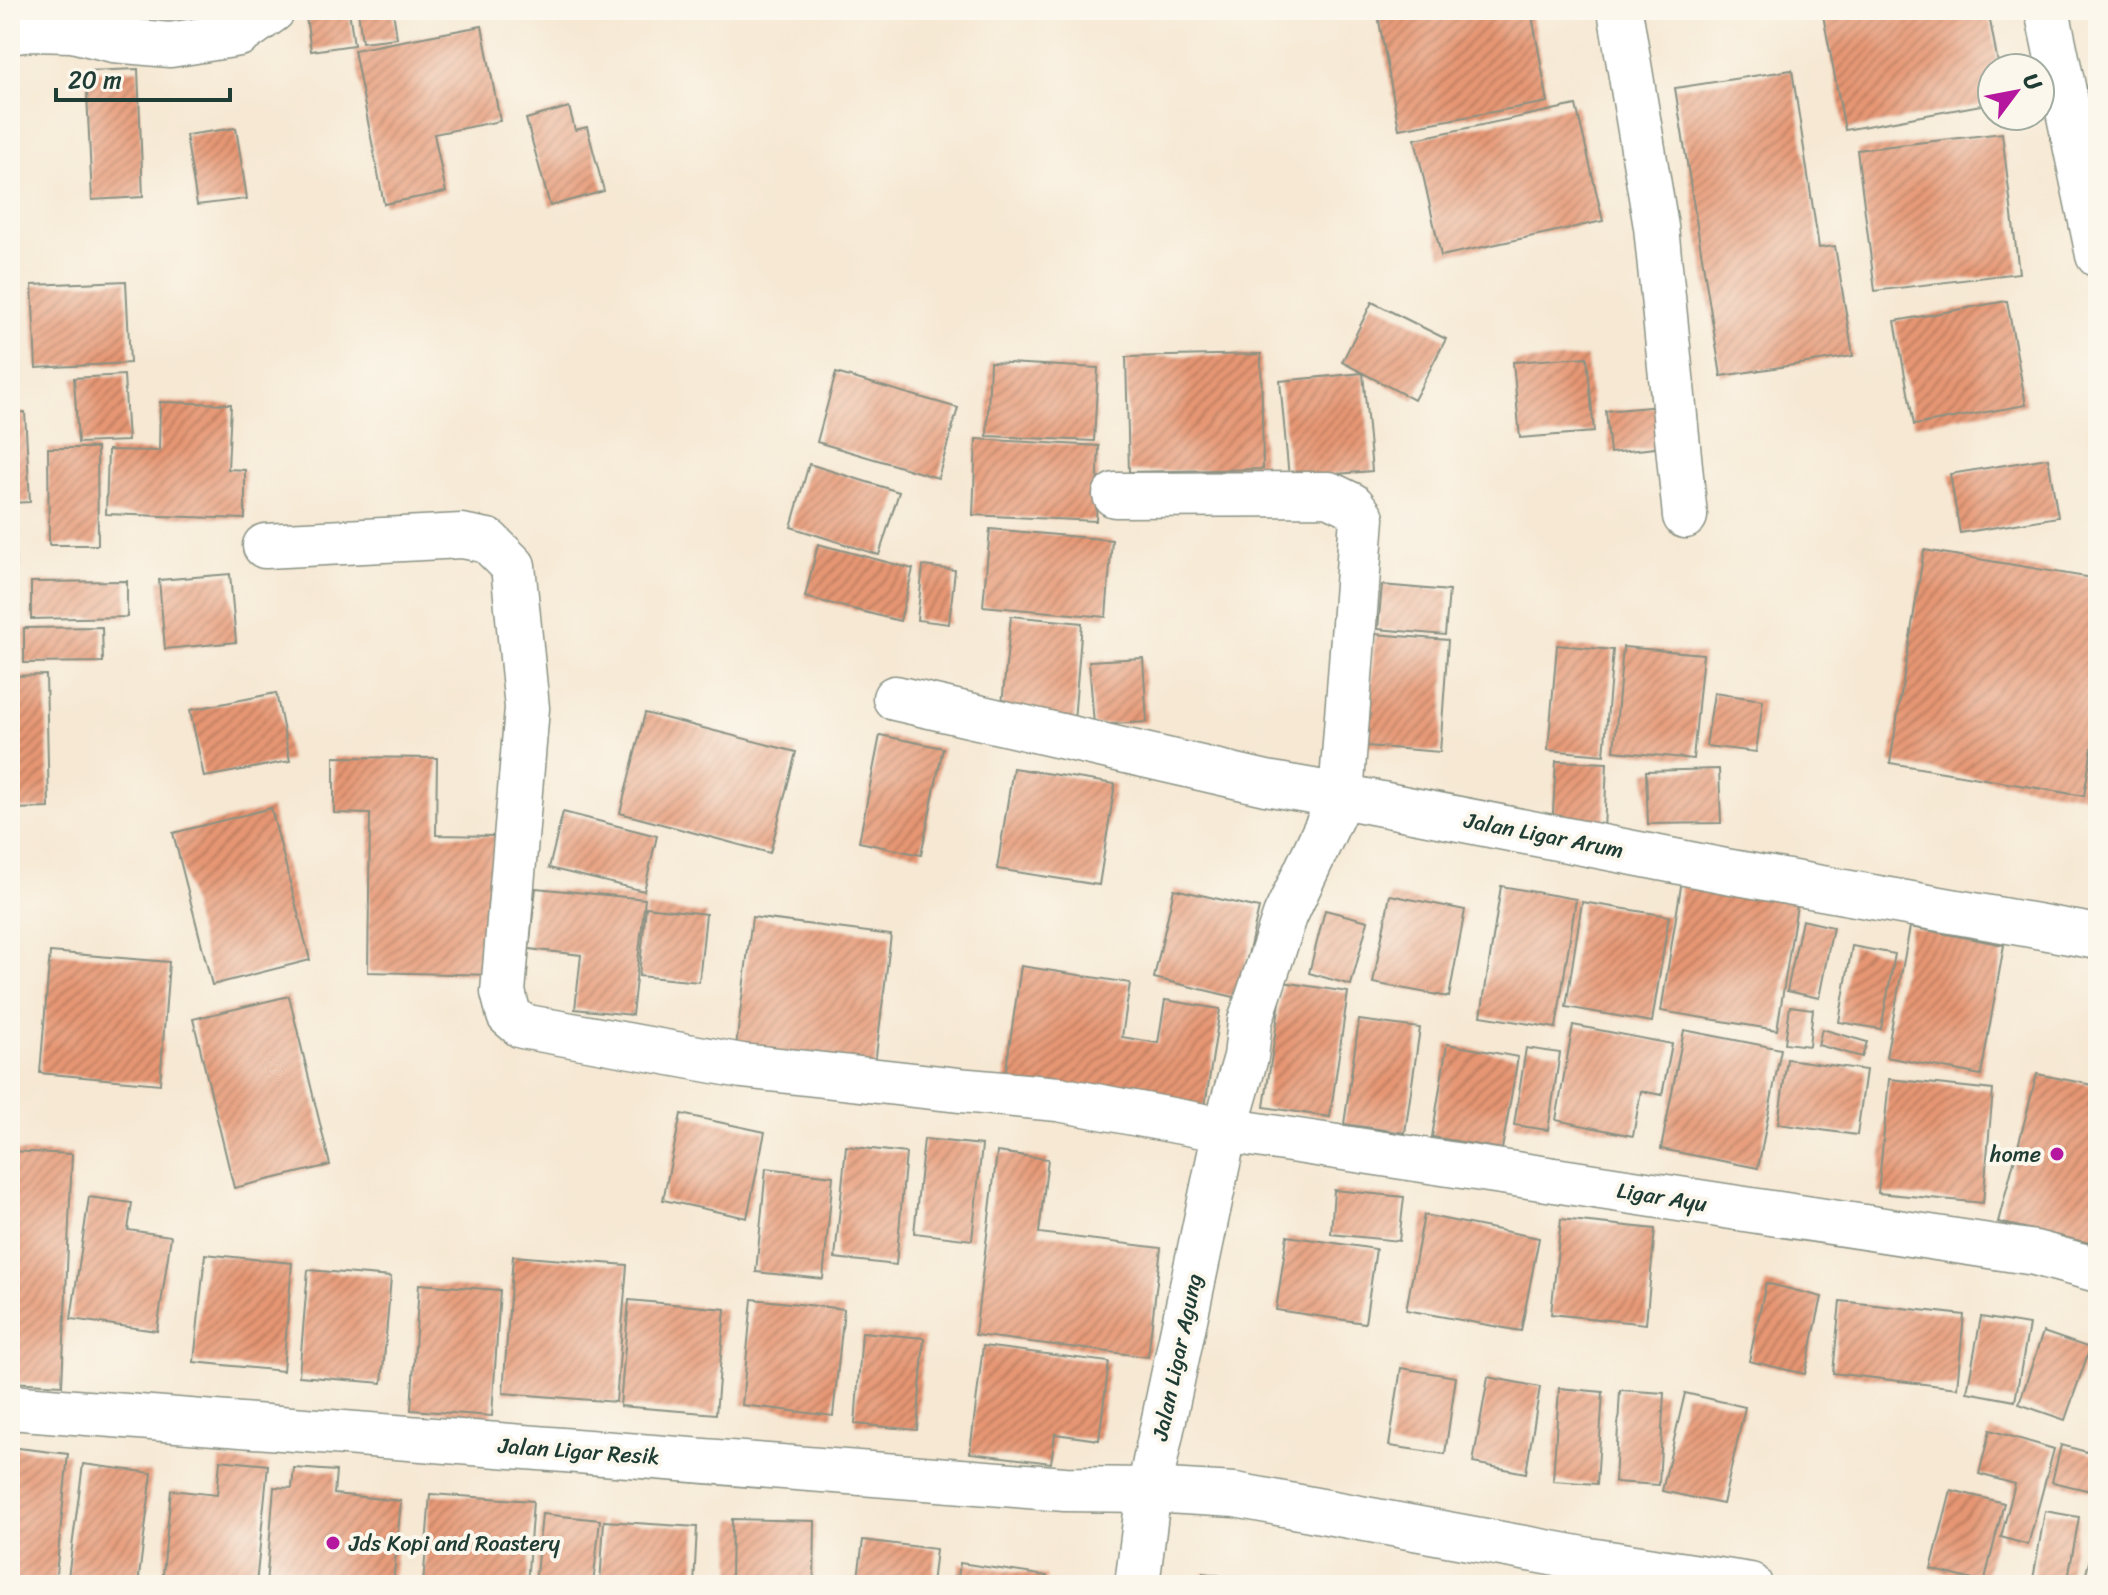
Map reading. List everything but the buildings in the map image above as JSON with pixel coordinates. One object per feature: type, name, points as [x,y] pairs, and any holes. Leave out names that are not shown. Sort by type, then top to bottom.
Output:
[{"type":"street","points":[[10,32],[72,30],[113,40],[170,45],[239,34],[273,10]]},
{"type":"street","points":[[1620,10],[1656,227],[1685,516]]},
{"type":"street","points":[[2047,10],[2098,255]]},
{"type":"street","points":[[1115,495],[1329,494],[1352,505],[1362,518],[1341,796],[1285,916],[1250,1021],[1246,1057],[1225,1130]]},
{"type":"street","name":"Ligar Ayu","points":[[265,546],[462,536],[488,541],[513,566],[527,708],[503,992],[509,1015],[522,1026],[742,1066],[1058,1099],[1225,1130],[2035,1253],[2098,1270]]},
{"type":"street","name":"Jalan Ligar Arum","points":[[895,698],[1266,783],[1726,871],[2098,937]]},
{"type":"street","name":"Jalan Ligar Agung","points":[[1137,1585],[1149,1490],[1225,1130]]},
{"type":"street","name":"Jalan Ligar Resik","points":[[10,1407],[1065,1489],[1235,1495],[1589,1560],[1750,1585]]},
{"type":"place","name":"home","points":[[2057,1154]]},
{"type":"place","name":"Jds Kopi and Roastery","points":[[333,1543]]}]
